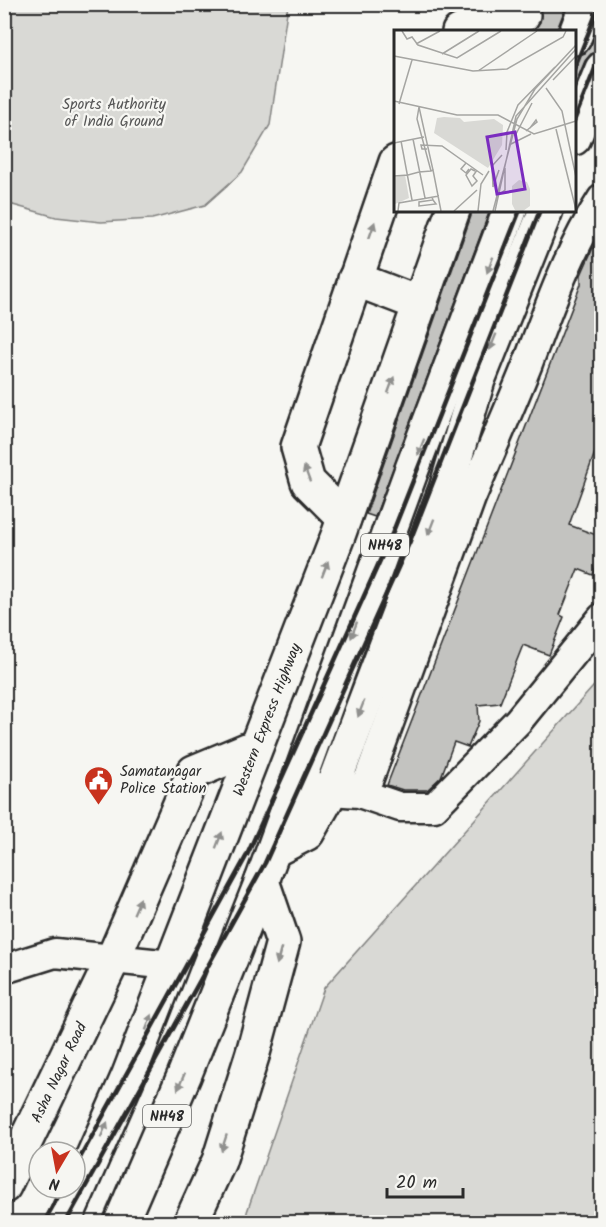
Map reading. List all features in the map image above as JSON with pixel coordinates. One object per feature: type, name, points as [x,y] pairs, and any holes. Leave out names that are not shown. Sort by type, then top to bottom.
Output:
[{"type":"main road","points":[[576,33],[587,4]]},
{"type":"main road","points":[[463,30],[483,20],[522,17]]},
{"type":"main road","points":[[576,133],[602,69]]},
{"type":"main road","points":[[344,518],[308,482],[298,447],[394,168]]},
{"type":"main road","name":"Western Express Highway","points":[[64,1222],[128,1077],[344,518],[452,212]]},
{"type":"main road","name":"NH48","points":[[121,1222],[184,1076],[274,850],[408,480],[509,212]]},
{"type":"main road","points":[[274,850],[307,833],[345,792],[458,494],[478,380],[545,212]]},
{"type":"main road","points":[[356,279],[420,304]]},
{"type":"main road","name":"Asha Nagar Road","points":[[4,1186],[113,959],[194,772],[254,747]]},
{"type":"main road","points":[[191,1222],[219,1161],[253,1053],[283,942],[262,881]]},
{"type":"street","points":[[458,494],[515,395],[565,266],[588,220],[602,199]]},
{"type":"street","points":[[298,783],[345,792],[400,807],[434,807],[518,721],[602,618]]},
{"type":"street","points":[[4,969],[55,952],[171,965]]},
{"type":"green space","name":"Sports Authority of India Ground","points":[[4,5],[288,5],[270,125],[242,172],[205,205],[152,219],[101,222],[56,217],[13,205],[4,199]]},
{"type":"green space","points":[[601,678],[601,1222],[246,1222],[247,1212],[324,988]]},
{"type":"building","points":[[540,4],[567,4],[557,30],[533,30],[540,22]]},
{"type":"building","points":[[602,19],[602,51],[591,54],[585,61],[576,82],[576,55],[585,53]]},
{"type":"building","points":[[471,212],[489,212],[375,517],[366,514]]},
{"type":"building","points":[[593,248],[602,248],[602,433],[569,525],[602,537],[602,553],[593,575],[578,569],[560,615],[564,617],[549,655],[523,645],[500,703],[478,705],[479,721],[468,747],[454,742],[441,777],[427,790],[403,790],[387,785],[581,284],[581,275]]},
{"type":"railway","points":[[576,64],[600,4]]},
{"type":"railway","points":[[576,116],[602,51]]},
{"type":"railway","points":[[87,1145],[247,855],[392,534],[519,212]]},
{"type":"railway","points":[[66,1222],[265,863],[410,541],[539,212]]},
{"type":"railway","points":[[44,1222],[56,1200]]},
{"type":"place","name":"Samatanagar Police Station","points":[[99,806]]}]
